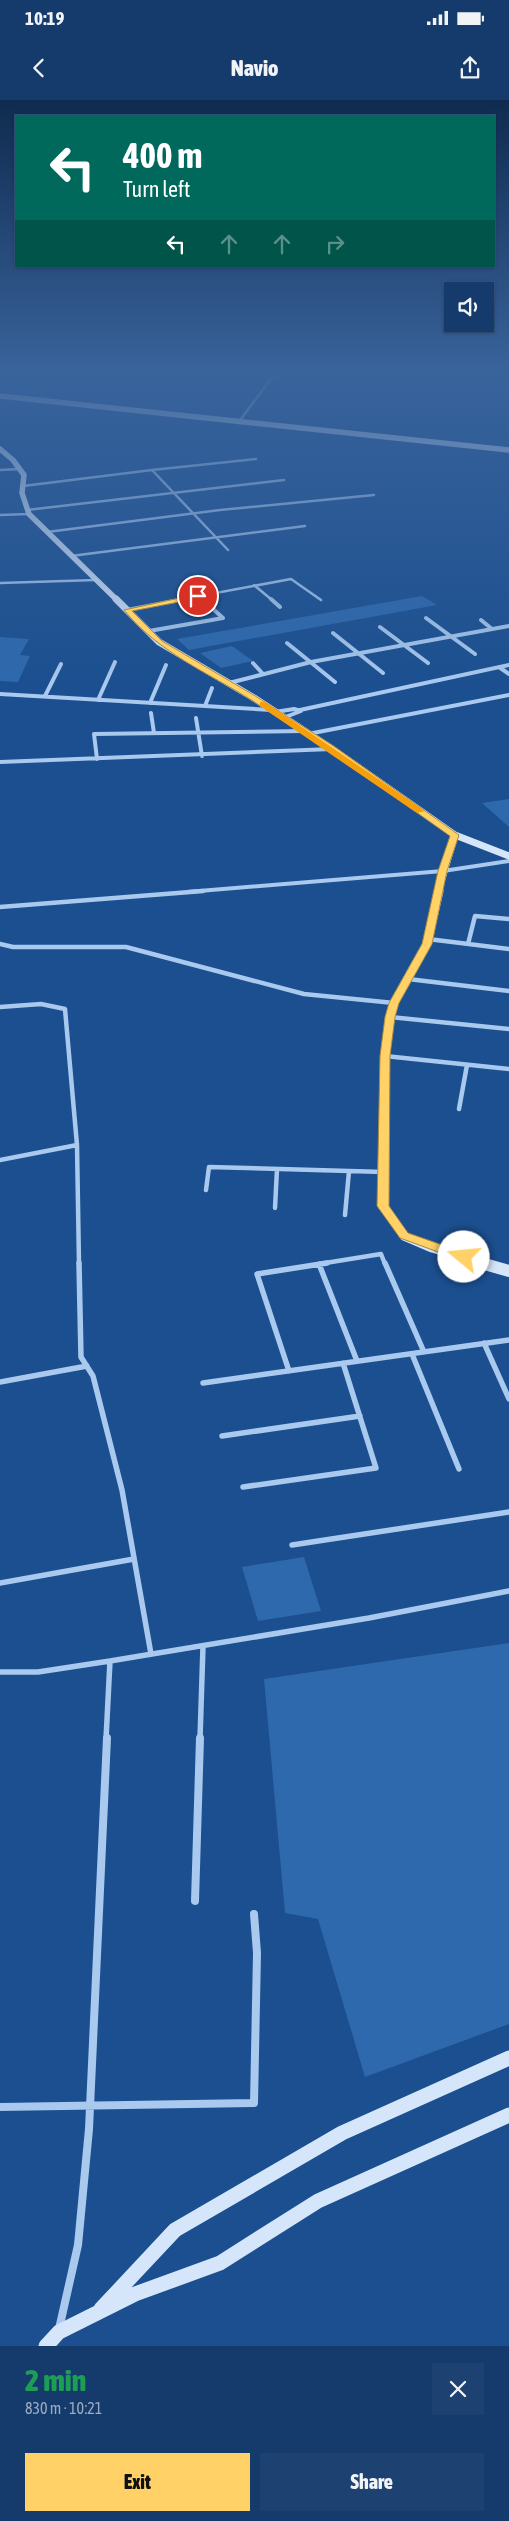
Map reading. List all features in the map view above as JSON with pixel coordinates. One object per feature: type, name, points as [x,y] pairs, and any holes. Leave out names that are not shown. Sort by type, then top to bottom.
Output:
[{"type":"street","points":[[24,477],[22,493],[28,512],[159,642],[229,683],[332,749],[455,835],[509,856]]},
{"type":"street","points":[[23,486],[97,477]]},
{"type":"street","points":[[158,477],[228,550]]},
{"type":"street","points":[[0,515],[172,492],[284,480]]},
{"type":"street","points":[[47,532],[374,495]]},
{"type":"street","points":[[71,556],[305,526]]},
{"type":"street","points":[[127,610],[291,579],[321,600]]},
{"type":"street","points":[[0,583],[96,580]]},
{"type":"street","points":[[254,585],[280,607]]},
{"type":"street","points":[[149,631],[223,618],[198,596]]},
{"type":"street","points":[[426,618],[475,654]]},
{"type":"street","points":[[481,620],[492,629]]},
{"type":"street","points":[[229,683],[311,662],[509,626]]},
{"type":"street","points":[[380,627],[428,663]]},
{"type":"street","points":[[333,633],[383,673]]},
{"type":"street","points":[[287,643],[335,682]]},
{"type":"street","points":[[98,700],[115,662]]},
{"type":"street","points":[[253,663],[263,674]]},
{"type":"street","points":[[44,696],[61,664]]},
{"type":"street","points":[[150,703],[166,665]]},
{"type":"street","points":[[0,694],[273,711],[294,708],[300,710],[509,665]]},
{"type":"street","points":[[499,667],[509,674]]},
{"type":"street","points":[[206,706],[212,688]]},
{"type":"street","points":[[97,759],[94,734],[198,731],[305,732],[509,695]]},
{"type":"street","points":[[283,718],[300,713],[300,710]]},
{"type":"street","points":[[151,713],[154,732]]},
{"type":"street","points":[[196,718],[202,756]]},
{"type":"street","points":[[0,762],[202,756],[332,749]]},
{"type":"street","points":[[455,835],[443,871],[428,940],[394,1003],[390,1017],[385,1056],[383,1206],[404,1236],[432,1248],[509,1271]]},
{"type":"street","points":[[0,907],[443,871],[509,861]]},
{"type":"street","points":[[468,944],[475,916],[509,919]]},
{"type":"street","points":[[428,940],[509,948]]},
{"type":"street","points":[[0,944],[13,947],[126,947],[304,994],[394,1003]]},
{"type":"street","points":[[408,979],[509,991]]},
{"type":"street","points":[[0,1007],[34,1003],[53,1004],[65,1009],[77,1145],[81,1357],[93,1376],[122,1490],[151,1654]]},
{"type":"street","points":[[390,1017],[509,1029]]},
{"type":"street","points":[[385,1056],[509,1070]]},
{"type":"street","points":[[460,1109],[467,1065]]},
{"type":"street","points":[[0,1160],[77,1145]]},
{"type":"street","points":[[206,1190],[209,1167],[384,1172]]},
{"type":"street","points":[[275,1208],[277,1169]]},
{"type":"street","points":[[345,1215],[349,1172]]},
{"type":"street","points":[[289,1371],[257,1274],[381,1254],[424,1352]]},
{"type":"street","points":[[319,1264],[357,1361]]},
{"type":"street","points":[[202,1383],[509,1340]]},
{"type":"street","points":[[484,1343],[509,1400]]},
{"type":"street","points":[[412,1354],[459,1468]]},
{"type":"street","points":[[242,1487],[376,1468],[343,1363]]},
{"type":"street","points":[[0,1382],[87,1366]]},
{"type":"street","points":[[222,1436],[360,1416]]},
{"type":"street","points":[[292,1545],[509,1512]]},
{"type":"street","points":[[0,1583],[134,1559]]},
{"type":"street","points":[[0,1672],[38,1672],[110,1661],[370,1618],[509,1591]]},
{"type":"street","points":[[195,1901],[203,1646]]},
{"type":"street","points":[[59,2332],[78,2245],[91,2105],[110,1661]]},
{"type":"street","points":[[0,2107],[254,2103],[257,1953],[254,1914]]},
{"type":"street","points":[[97,2313],[175,2230],[342,2133],[509,2058]]},
{"type":"street","points":[[46,2346],[59,2332],[135,2294],[220,2263],[318,2201],[509,2115]]},
{"type":"shaded area","points":[[422,596],[437,605],[189,650],[177,639]]},
{"type":"shaded area","points":[[0,637],[29,639],[20,655],[30,656],[18,682],[0,681]]},
{"type":"shaded area","points":[[232,646],[253,661],[221,668],[200,653]]},
{"type":"shaded area","points":[[509,799],[509,827],[482,803]]},
{"type":"shaded area","points":[[304,1557],[321,1611],[258,1621],[242,1567]]},
{"type":"shaded area","points":[[509,1643],[509,2024],[365,2077],[318,1919],[285,1913],[264,1679]]},
{"type":"slow traffic","points":[[262,704],[332,749],[421,811]]},
{"type":"route","points":[[198,596],[127,610],[159,642],[254,698],[332,749],[455,835],[443,871],[427,944],[394,1003],[390,1017],[385,1056],[383,1206],[404,1236],[432,1248],[464,1257]]}]
